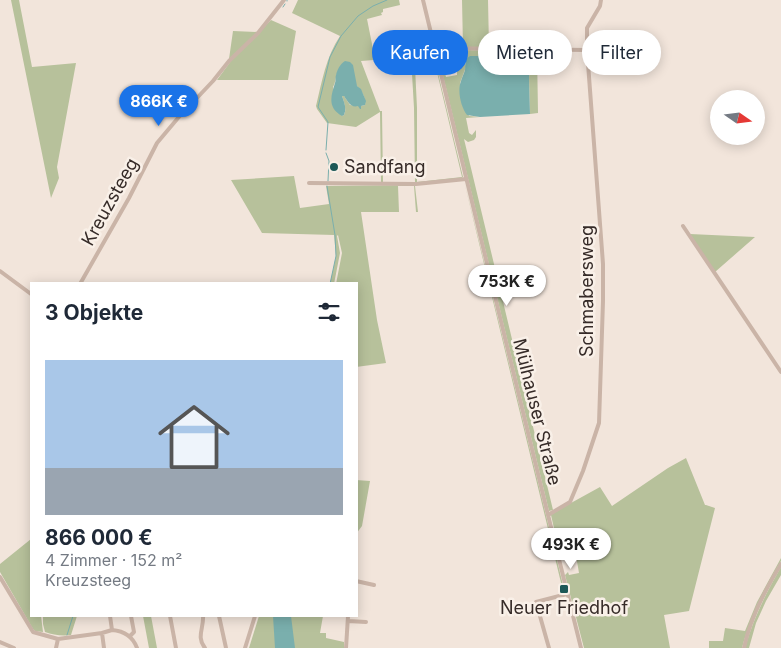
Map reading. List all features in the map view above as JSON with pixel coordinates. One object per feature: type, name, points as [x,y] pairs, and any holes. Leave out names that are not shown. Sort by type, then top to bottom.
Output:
[{"type":"street","name":"Kreuzsteeg","points":[[81,282],[130,198],[157,143],[229,61],[258,33],[284,0]]},
{"type":"street","name":"Mülhauser Straße","points":[[422,0],[430,30]]},
{"type":"street","name":"Schmabersweg","points":[[587,30],[600,6],[601,0]]},
{"type":"street","points":[[468,48],[582,50]]},
{"type":"street","name":"Mülhauser Straße","points":[[441,75],[581,648]]},
{"type":"street","name":"Schmabersweg","points":[[548,515],[570,502],[599,422],[603,264],[589,75]]},
{"type":"street","points":[[309,183],[416,184],[466,179]]},
{"type":"street","points":[[683,226],[781,372]]},
{"type":"street","points":[[0,271],[30,293]]},
{"type":"street","points":[[744,648],[756,610],[781,564]]},
{"type":"street","points":[[0,577],[33,632],[58,639],[112,630],[120,631],[130,636],[138,648]]},
{"type":"street","points":[[358,582],[374,584]]},
{"type":"street","points":[[549,648],[536,602],[567,594]]},
{"type":"street","points":[[110,617],[112,630]]},
{"type":"street","points":[[130,636],[134,632],[131,617]]},
{"type":"street","points":[[170,617],[176,648]]},
{"type":"street","points":[[203,617],[200,632],[205,648]]},
{"type":"street","points":[[220,617],[226,648]]},
{"type":"street","points":[[245,648],[255,617]]},
{"type":"street","points":[[346,648],[348,618],[366,622]]},
{"type":"street","points":[[102,633],[104,648]]},
{"type":"street","points":[[56,648],[58,639]]},
{"type":"street","points":[[0,643],[14,648]]},
{"type":"green space","points":[[11,0],[19,0],[32,67],[76,63],[57,167],[59,178],[51,198]]},
{"type":"green space","points":[[298,0],[399,0],[400,5],[383,9],[382,15],[367,19],[372,44],[372,60],[361,61],[380,111],[382,111],[383,182],[415,183],[381,183],[380,112],[356,127],[327,123],[317,109],[316,106],[328,61],[340,36],[292,13]],"holes":[[[338,71],[356,85],[363,94],[365,105],[360,108],[359,106],[350,105],[342,96],[345,106],[344,115],[342,116],[333,87]]]},
{"type":"green space","points":[[462,0],[488,0],[489,30],[478,30],[478,47],[468,47],[468,30],[463,30]]},
{"type":"green space","points":[[271,20],[296,31],[288,80],[217,80],[231,61]]},
{"type":"green space","points":[[233,31],[258,32],[229,59]]},
{"type":"green space","points":[[468,50],[478,50],[478,60],[468,61]]},
{"type":"green space","points":[[412,75],[415,75],[417,108],[417,182],[462,177],[437,75],[463,177],[460,179],[415,183]]},
{"type":"green space","points":[[443,75],[446,77],[463,75],[460,83],[469,116],[480,117],[466,118],[469,133],[472,135],[476,130],[476,137],[468,142],[464,139],[553,510],[549,511]]},
{"type":"green space","points":[[529,75],[537,75],[538,113],[530,114]]},
{"type":"green space","points":[[294,176],[300,208],[329,204],[326,186],[413,185],[415,186],[418,212],[416,212],[414,186],[398,186],[399,212],[361,212],[377,320],[386,363],[358,367],[358,282],[336,282],[342,253],[338,235],[340,253],[334,282],[330,282],[336,256],[334,235],[262,233],[231,180]]},
{"type":"green space","points":[[464,181],[564,589],[563,591]]},
{"type":"green space","points":[[690,234],[755,237],[715,272]]},
{"type":"green space","points":[[686,458],[705,505],[715,508],[689,611],[664,615],[670,648],[584,648],[565,575],[568,572],[569,575],[579,573],[574,544],[562,545],[562,548],[558,546],[551,514],[600,487],[612,506]]},
{"type":"green space","points":[[358,480],[370,481],[362,526],[358,531]]},
{"type":"green space","points":[[30,540],[30,617],[41,617],[43,632],[33,629],[0,572],[0,564]]},
{"type":"green space","points":[[781,558],[754,614],[742,648],[709,648],[709,641],[723,641],[725,628],[745,631],[757,602]]},
{"type":"green space","points":[[781,567],[781,575],[756,623],[749,648],[745,648],[760,606]]},
{"type":"green space","points":[[43,617],[77,617],[71,635],[54,635],[45,632]]},
{"type":"green space","points":[[143,617],[151,617],[157,648],[149,648]]},
{"type":"green space","points":[[259,617],[323,617],[320,633],[326,633],[326,638],[344,642],[344,648],[249,648]]},
{"type":"water","points":[[470,56],[478,56],[478,75],[529,75],[530,114],[480,117],[467,115],[461,103],[459,89],[463,75],[468,75],[468,58]]},
{"type":"water","points":[[345,61],[353,65],[357,86],[361,89],[366,101],[365,105],[361,106],[360,109],[342,96],[345,110],[342,116],[334,109],[331,101],[337,71]]},
{"type":"water","points":[[273,617],[291,617],[295,648],[275,648]]},
{"type":"waterway","points":[[326,150],[328,122],[318,107],[330,57],[341,36],[358,16],[373,6],[387,0]]},
{"type":"waterway","points":[[326,153],[329,161],[328,181]]},
{"type":"waterway","points":[[327,186],[335,235],[336,256],[330,282]]},
{"type":"waterway","points":[[67,635],[73,617]]},
{"type":"place","name":"Sandfang","points":[[334,167]]},
{"type":"place","name":"Neuer Friedhof","points":[[564,589]]}]
